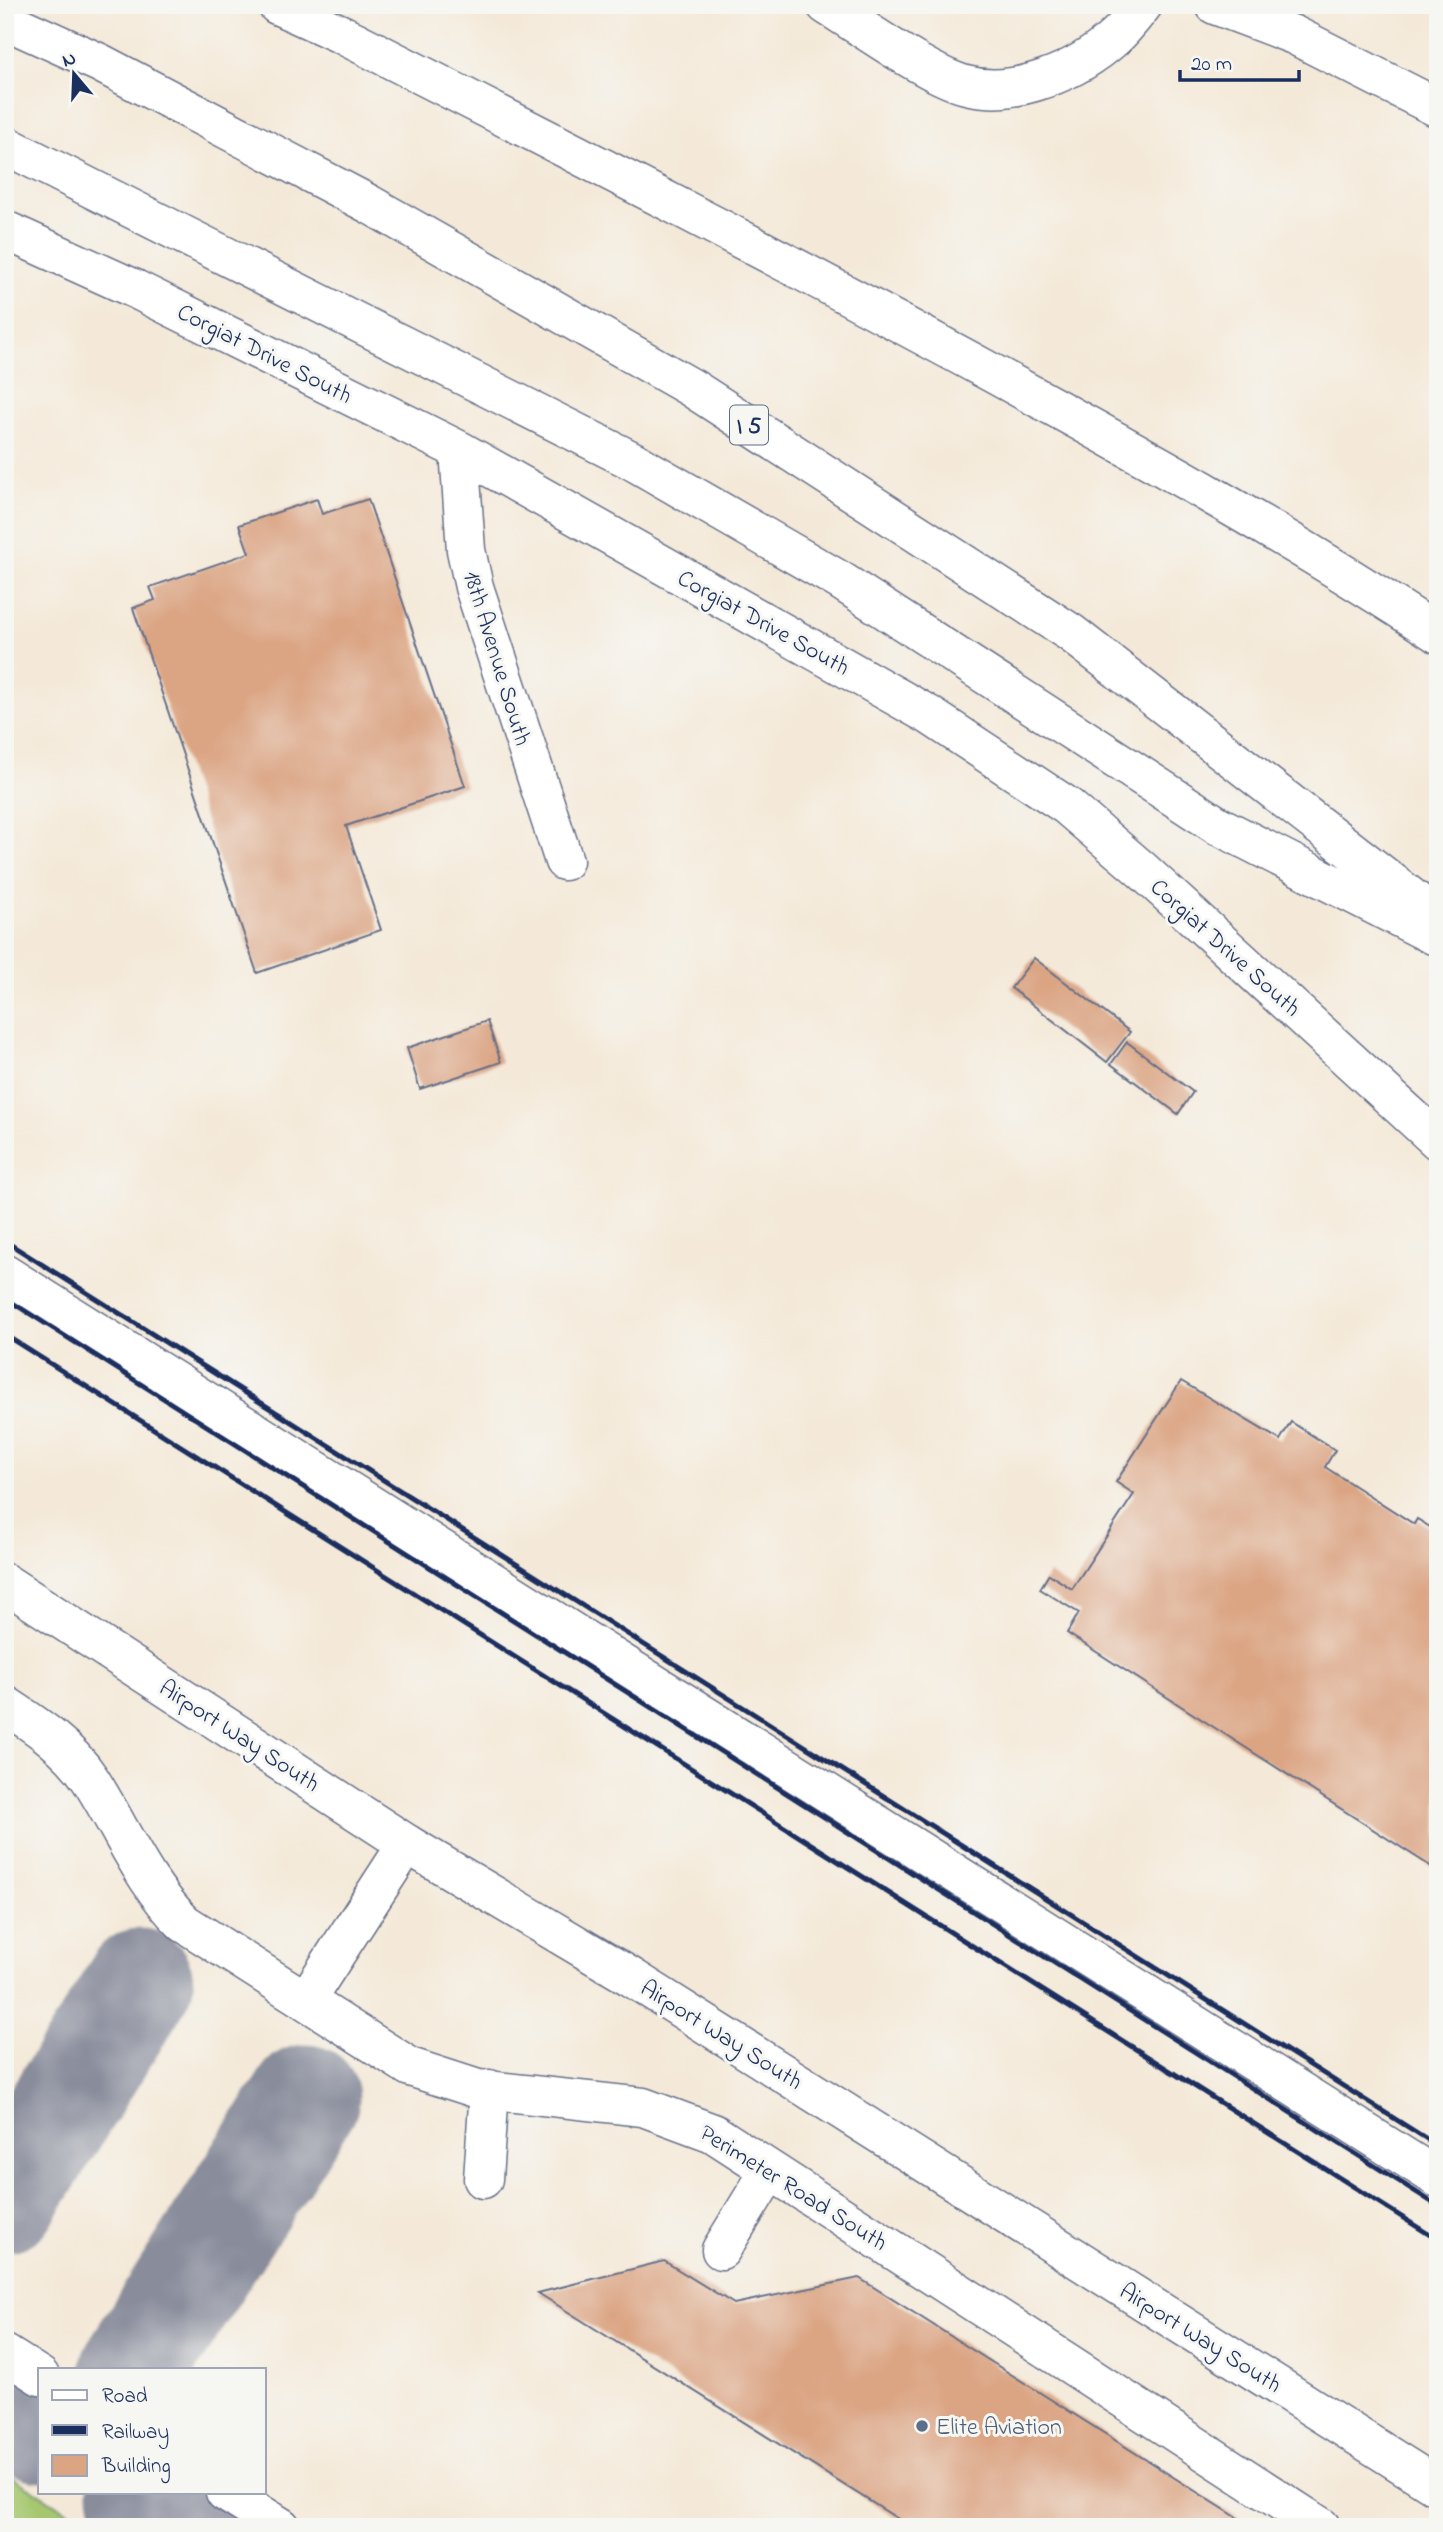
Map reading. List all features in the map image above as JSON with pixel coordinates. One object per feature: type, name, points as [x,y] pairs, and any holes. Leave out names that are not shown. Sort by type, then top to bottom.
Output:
[{"type":"main road","points":[[278,5],[343,34],[808,273],[1153,462],[1348,575],[1438,634]]},
{"type":"main road","points":[[826,5],[932,69],[964,85],[993,89],[1024,85],[1083,59],[1115,37],[1143,5]]},
{"type":"main road","points":[[1215,5],[1294,35],[1438,108]]},
{"type":"main road","name":"I 5","points":[[5,20],[100,63],[369,204],[692,388],[1071,633],[1438,918]]},
{"type":"main road","points":[[5,145],[633,461],[841,580],[1217,825],[1438,938]]},
{"type":"main road","name":"Corgiat Drive South","points":[[5,230],[135,289],[459,450],[929,715],[1067,806],[1142,870],[1438,1141]]},
{"type":"main road","name":"18th Avenue South","points":[[459,450],[466,550],[474,587],[564,861]]},
{"type":"main road","points":[[5,1275],[1438,2178]]},
{"type":"main road","name":"Airport Way South","points":[[5,1583],[407,1843],[631,1977],[1438,2487]]},
{"type":"main road","name":"Perimeter Road South","points":[[5,1705],[46,1731],[88,1776],[164,1904],[184,1923],[410,2067],[489,2089],[643,2107],[713,2133],[1321,2527]]},
{"type":"main road","points":[[306,2000],[407,1843]]},
{"type":"main road","points":[[483,2179],[489,2089]]},
{"type":"main road","points":[[721,2250],[770,2170]]},
{"type":"main road","points":[[5,2354],[38,2374]]},
{"type":"main road","points":[[228,2494],[281,2527]]},
{"type":"green space","points":[[5,2473],[93,2527],[5,2527]]},
{"type":"building","points":[[317,499],[322,514],[368,499],[465,786],[346,826],[381,930],[257,973],[133,608],[155,600],[150,587],[249,553],[239,525]]},
{"type":"building","points":[[1034,958],[1130,1032],[1107,1062],[1011,988]]},
{"type":"building","points":[[487,1021],[501,1062],[420,1089],[407,1048]]},
{"type":"building","points":[[1127,1042],[1193,1092],[1178,1114],[1111,1064]]},
{"type":"building","points":[[1181,1381],[1280,1440],[1291,1422],[1335,1450],[1325,1467],[1414,1524],[1417,1519],[1438,1532],[1438,1871],[1067,1633],[1079,1613],[1040,1589],[1049,1574],[1072,1589],[1134,1494],[1116,1482]]},
{"type":"building","name":"Elite Aviation","points":[[664,2261],[734,2304],[859,2278],[1252,2527],[911,2527],[538,2293]]},
{"type":"taxiway","points":[[5,2198],[140,1982]]},
{"type":"taxiway","points":[[135,2368],[306,2098]]},
{"type":"taxiway","points":[[5,2406],[38,2427]]},
{"type":"taxiway","points":[[145,2494],[199,2527]]},
{"type":"railway","points":[[5,1241],[1438,2146]]},
{"type":"railway","points":[[5,1298],[1438,2206]]},
{"type":"railway","points":[[5,1335],[1438,2240]]},
{"type":"place","name":"Elite Aviation","points":[[922,2426]]}]
